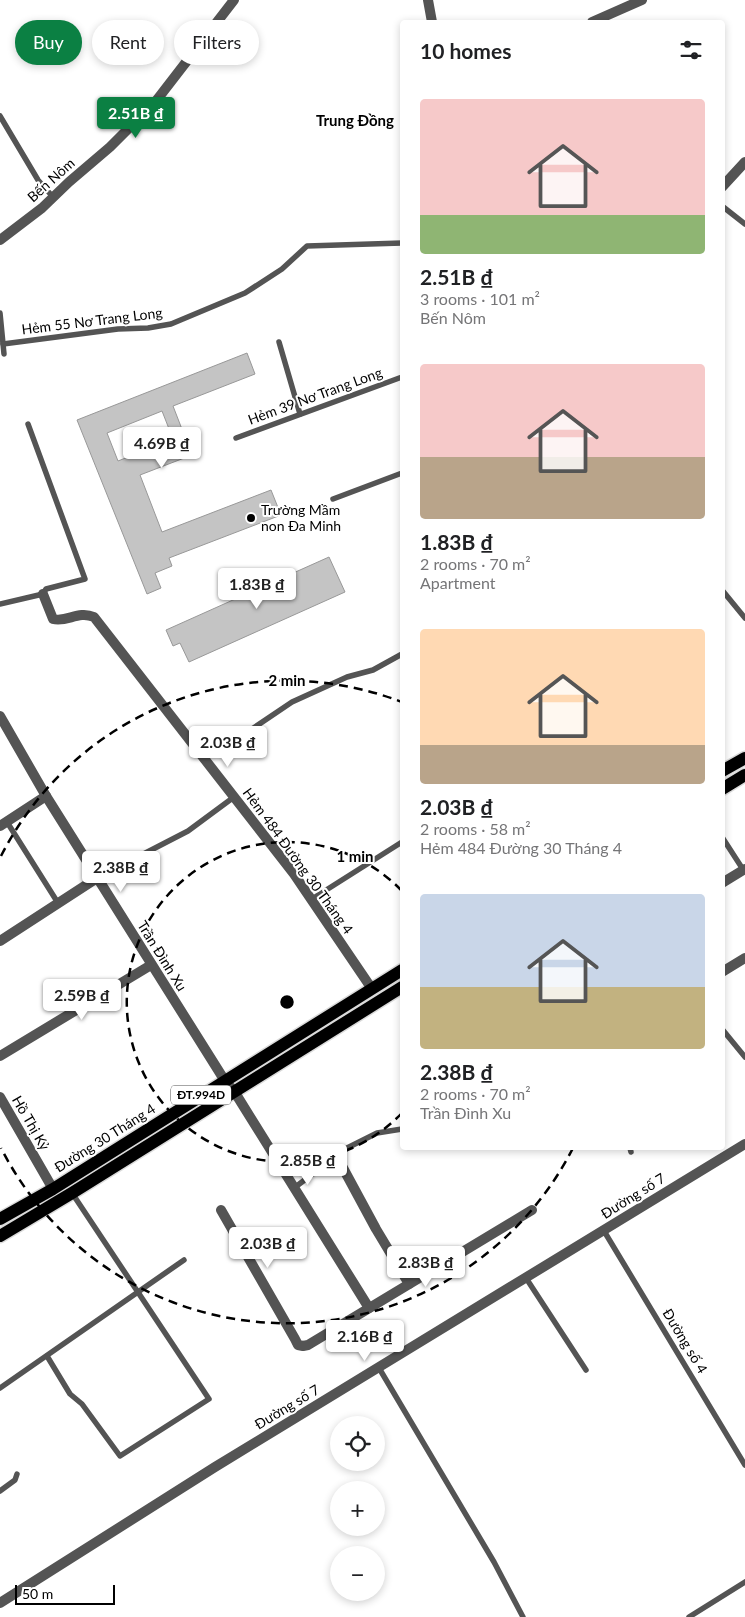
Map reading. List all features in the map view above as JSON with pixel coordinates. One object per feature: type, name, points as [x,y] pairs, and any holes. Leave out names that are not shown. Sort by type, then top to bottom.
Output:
[{"type":"main road","points":[[725,769],[745,758]]},
{"type":"main road","points":[[725,787],[745,775]]},
{"type":"main road","name":"Đường 30 Tháng 4","points":[[0,1219],[400,971]]},
{"type":"main road","name":"ĐT.994D","points":[[0,1236],[400,988]]},
{"type":"street","name":"Bến Nôm","points":[[0,240],[53,198],[110,147],[156,101],[234,0]]},
{"type":"street","points":[[428,0],[432,20]]},
{"type":"street","points":[[597,20],[642,0]]},
{"type":"street","points":[[725,184],[745,162]]},
{"type":"street","name":"Hẻm 484 Đường 30 Tháng 4","points":[[43,594],[53,619],[58,621],[89,614],[94,617],[235,796],[312,899],[372,989]]},
{"type":"street","name":"Trần Đình Xu","points":[[0,716],[96,878],[224,1080],[234,1091],[369,1308]]},
{"type":"street","points":[[3,824],[46,796]]},
{"type":"street","points":[[725,882],[744,871]]},
{"type":"street","points":[[0,941],[96,878]]},
{"type":"street","points":[[725,970],[745,958]]},
{"type":"street","points":[[0,1056],[151,965]]},
{"type":"street","name":"Hồ Thị Kỷ","points":[[0,1097],[52,1188]]},
{"type":"street","name":"Đường số 7","points":[[0,1604],[215,1467],[745,1144]]},
{"type":"street","points":[[336,1155],[376,1229],[409,1284]]},
{"type":"street","points":[[221,1210],[298,1345],[303,1346],[308,1345],[532,1210]]},
{"type":"lane","points":[[0,116],[38,180],[53,198]]},
{"type":"lane","points":[[725,208],[745,224]]},
{"type":"lane","name":"Hẻm 55 Nơ Trang Long","points":[[3,344],[171,324],[245,293],[282,269],[307,246],[400,243]]},
{"type":"lane","points":[[0,313],[4,354]]},
{"type":"lane","points":[[279,342],[300,414]]},
{"type":"lane","name":"Hẻm 39 Nơ Trang Long","points":[[236,438],[400,378]]},
{"type":"lane","points":[[0,604],[43,594],[46,589],[85,580],[28,424]]},
{"type":"lane","points":[[333,500],[400,474]]},
{"type":"lane","points":[[725,594],[745,618]]},
{"type":"lane","points":[[203,757],[246,733],[292,702],[347,677],[373,670],[400,655]]},
{"type":"lane","points":[[96,878],[188,830],[235,796]]},
{"type":"lane","points":[[3,824],[58,903]]},
{"type":"lane","points":[[725,842],[744,871]]},
{"type":"lane","points":[[312,899],[400,843]]},
{"type":"lane","points":[[725,1033],[745,1057]]},
{"type":"lane","points":[[294,1188],[336,1155],[377,1133],[400,1128]]},
{"type":"lane","points":[[47,1356],[70,1394],[82,1404],[120,1456],[209,1399],[72,1193]]},
{"type":"lane","name":"Đường số 4","points":[[604,1231],[745,1465]]},
{"type":"lane","points":[[0,1388],[184,1260]]},
{"type":"lane","points":[[526,1278],[586,1370]]},
{"type":"lane","points":[[379,1368],[494,1562],[523,1617]]},
{"type":"lane","points":[[0,1491],[15,1480],[17,1474]]},
{"type":"lane","points":[[689,1617],[745,1582]]},
{"type":"building","points":[[247,353],[255,374],[173,406],[192,455],[140,475],[162,532],[271,490],[281,515],[169,558],[172,566],[155,573],[161,588],[147,594],[77,420]],"holes":[[[162,411],[173,439],[118,461],[107,433]]]},
{"type":"building","points":[[329,557],[345,592],[189,662],[180,643],[173,646],[166,630]]},
{"type":"place","name":"Trường Mầm non Đa Minh","points":[[251,518]]},
{"type":"district","name":"Trung Đồng","points":[[355,121]]}]
